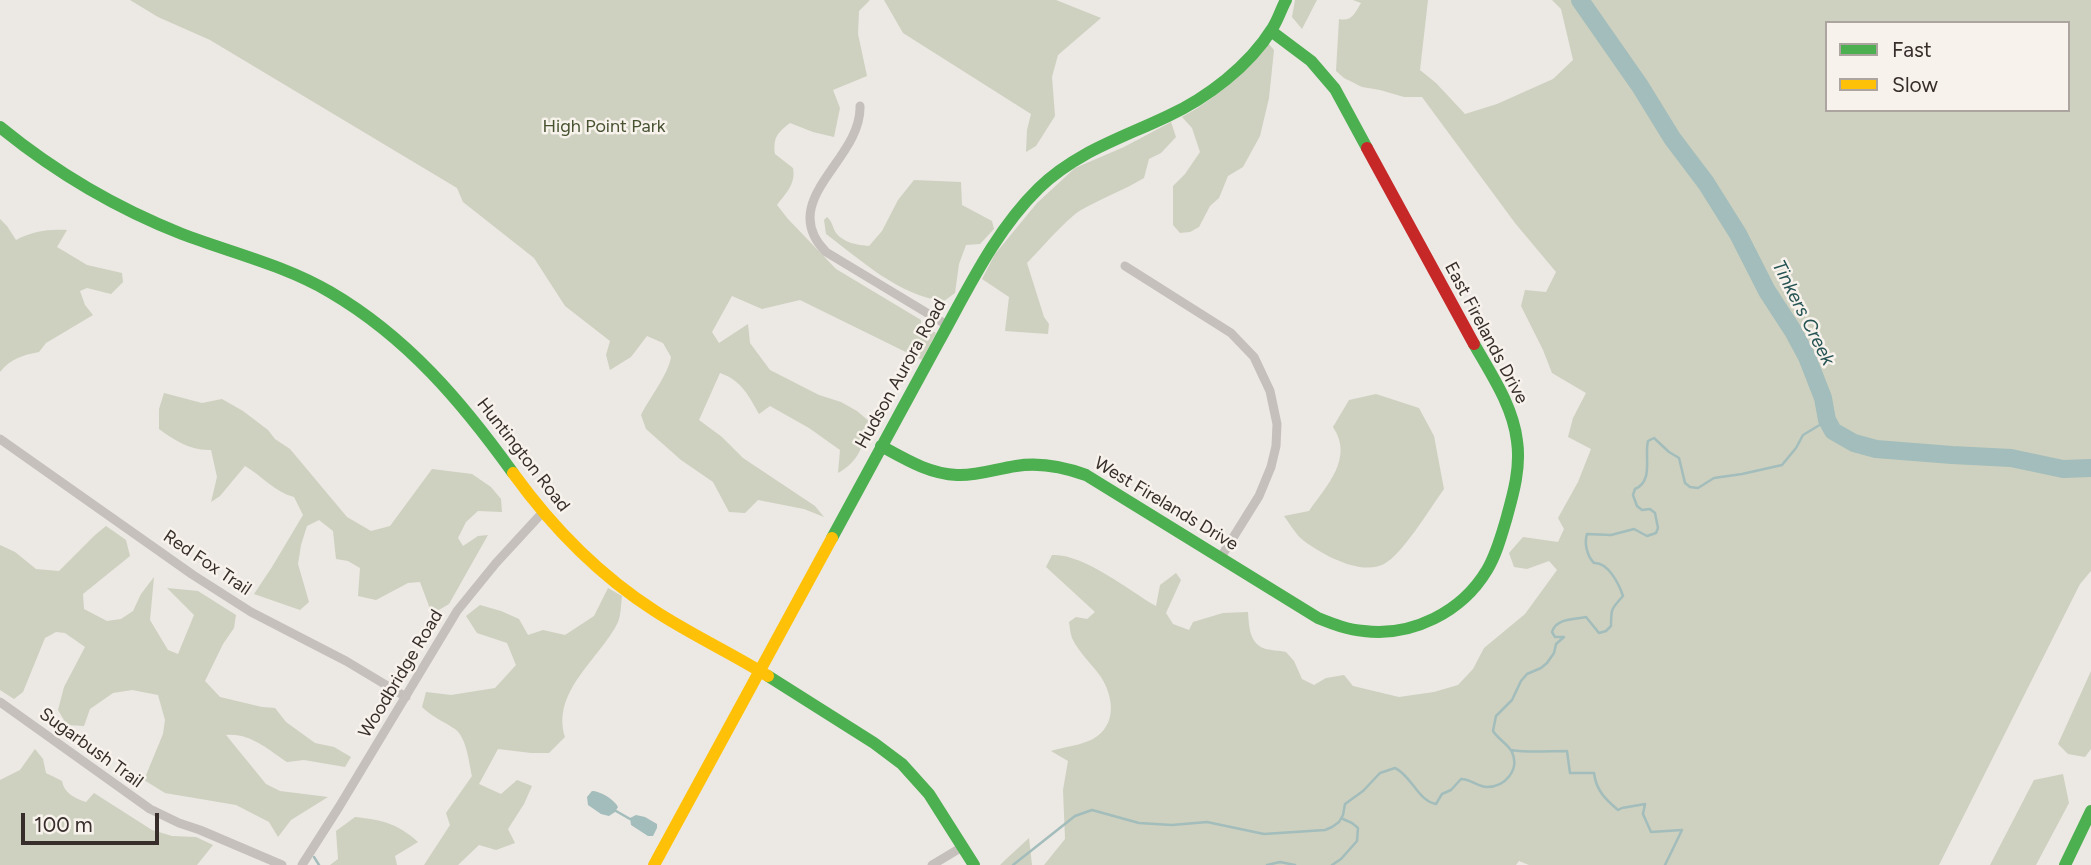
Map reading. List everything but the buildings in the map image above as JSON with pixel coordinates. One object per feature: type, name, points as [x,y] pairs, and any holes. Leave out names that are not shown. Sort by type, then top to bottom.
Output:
[{"type":"main road","name":"Hudson Aurora Road","points":[[654,865],[947,325],[1007,224],[1024,203],[1066,165],[1199,99],[1235,71],[1271,31],[1286,0]]},
{"type":"main road","name":"East Firelands Drive","points":[[1271,31],[1311,61],[1335,89],[1506,405],[1513,423],[1518,453],[1517,475],[1497,549],[1488,570],[1455,606],[1415,627],[1389,632],[1341,627],[1302,608]]},
{"type":"main road","name":"Huntington Road","points":[[0,127],[46,163],[122,207],[167,228],[253,257],[298,276],[329,292],[373,321],[415,355],[460,402],[543,512],[582,553],[626,591],[678,625],[760,671],[884,749],[929,793],[974,865]]},
{"type":"main road","name":"West Firelands Drive","points":[[881,446],[918,466],[948,474],[982,474],[1029,465],[1075,471],[1101,483],[1302,608]]},
{"type":"main road","points":[[2065,865],[2091,811]]},
{"type":"street","points":[[860,106],[859,125],[812,202],[809,218],[812,235],[826,252],[947,325]]},
{"type":"street","points":[[1125,266],[1231,334],[1254,357],[1270,391],[1277,424],[1271,467],[1259,496],[1221,558]]},
{"type":"street","name":"Red Fox Trail","points":[[0,439],[192,575],[251,612],[346,661],[406,697]]},
{"type":"street","name":"Woodbridge Road","points":[[302,865],[340,807],[457,611],[543,512]]},
{"type":"street","name":"Sugarbush Trail","points":[[0,702],[150,809],[282,865]]},
{"type":"street","points":[[932,865],[962,846]]},
{"type":"green space","name":"High Point Park","points":[[130,0],[870,0],[859,11],[858,34],[867,76],[833,90],[840,108],[834,137],[790,123],[775,140],[775,154],[793,168],[794,174],[790,188],[777,205],[836,269],[921,320],[921,324],[936,333],[922,360],[800,300],[762,309],[732,296],[712,332],[719,343],[748,324],[750,343],[770,370],[819,395],[841,402],[870,422],[856,457],[838,473],[840,450],[809,428],[770,406],[759,414],[739,384],[720,373],[699,420],[722,437],[743,458],[815,506],[824,517],[804,509],[758,500],[745,513],[729,512],[713,482],[681,460],[646,429],[641,415],[663,379],[671,357],[663,343],[647,336],[631,357],[610,370],[606,355],[610,341],[565,306],[534,258],[463,202],[457,188],[210,40],[158,17]]},
{"type":"green space","points":[[884,0],[1056,0],[1101,18],[1058,55],[1052,77],[1055,116],[1036,146],[1026,152],[1031,114],[903,33]]},
{"type":"green space","points":[[1295,0],[1317,0],[1302,29],[1292,17]]},
{"type":"green space","points":[[1353,0],[1428,0],[1420,70],[1465,114],[1497,104],[1553,79],[1573,60],[1561,9],[1552,0],[2091,0],[2091,571],[2080,584],[1939,865],[1529,865],[1519,861],[1516,865],[1044,865],[1065,839],[1063,790],[1068,761],[1051,751],[1093,739],[1106,726],[1111,711],[1105,685],[1078,649],[1070,632],[1069,622],[1076,617],[1087,619],[1095,612],[1046,567],[1052,555],[1064,556],[1091,566],[1156,606],[1160,585],[1176,573],[1181,580],[1166,613],[1173,624],[1189,630],[1193,622],[1223,613],[1248,612],[1255,642],[1266,649],[1286,652],[1294,661],[1302,679],[1314,685],[1326,678],[1344,675],[1353,686],[1399,697],[1458,685],[1473,669],[1484,648],[1525,614],[1557,570],[1549,561],[1527,569],[1514,567],[1509,553],[1523,537],[1558,542],[1564,529],[1558,518],[1578,482],[1591,449],[1568,437],[1573,418],[1586,393],[1552,373],[1521,306],[1525,290],[1546,292],[1556,272],[1515,223],[1422,97],[1404,97],[1362,87],[1336,71],[1339,19],[1350,18],[1361,3]]},
{"type":"green space","points":[[1268,43],[1274,50],[1269,98],[1260,136],[1243,167],[1228,176],[1219,198],[1210,206],[1199,227],[1180,233],[1173,225],[1173,186],[1200,152],[1192,128],[1182,117],[1229,84]]},
{"type":"green space","points":[[1171,122],[1176,137],[1161,153],[1149,159],[1144,178],[1075,215],[1027,263],[1044,317],[1049,324],[1048,334],[1005,331],[1009,297],[982,279],[995,254],[1037,203],[1075,168],[1124,147]]},
{"type":"green space","points":[[914,180],[961,182],[962,205],[992,221],[994,229],[980,244],[966,245],[959,264],[955,293],[944,301],[927,298],[896,284],[826,234],[824,220],[827,217],[836,233],[843,239],[869,246],[882,231],[898,200]]},
{"type":"green space","points":[[0,219],[16,240],[41,231],[67,230],[57,247],[87,265],[122,273],[123,282],[111,294],[87,288],[80,291],[85,305],[93,315],[46,343],[39,352],[17,358],[0,372]]},
{"type":"green space","points":[[164,393],[202,403],[222,399],[243,411],[290,449],[347,517],[371,531],[390,526],[432,469],[472,474],[491,487],[501,499],[502,512],[478,511],[466,522],[458,538],[463,546],[478,536],[488,535],[449,604],[432,614],[420,582],[408,583],[376,600],[358,596],[360,568],[348,561],[336,559],[333,531],[319,520],[307,526],[298,564],[309,602],[300,610],[254,594],[303,515],[294,497],[275,488],[245,466],[220,496],[211,502],[217,477],[211,450],[190,447],[159,429],[159,409]]},
{"type":"green space","points":[[1376,394],[1419,408],[1434,436],[1444,489],[1391,559],[1375,567],[1364,567],[1342,562],[1312,547],[1298,536],[1284,516],[1309,511],[1336,471],[1341,450],[1333,427],[1349,400]]},
{"type":"green space","points":[[106,526],[126,540],[130,556],[83,594],[84,609],[107,621],[121,619],[133,611],[141,594],[154,577],[150,620],[168,650],[178,654],[194,615],[167,588],[198,591],[236,615],[234,628],[205,681],[220,697],[275,708],[286,722],[315,743],[334,747],[351,757],[345,767],[304,760],[287,762],[251,739],[226,735],[266,784],[280,791],[328,797],[291,820],[278,837],[269,822],[236,805],[165,793],[144,780],[163,734],[165,720],[158,695],[132,690],[113,693],[90,709],[84,726],[67,725],[58,710],[64,687],[85,647],[65,633],[56,632],[45,638],[23,692],[14,699],[0,690],[0,545],[15,552],[36,569],[59,571]]},
{"type":"green space","points":[[608,588],[622,596],[619,619],[571,690],[563,720],[565,737],[549,753],[498,749],[479,784],[501,794],[517,780],[532,786],[508,829],[515,843],[496,850],[479,845],[458,865],[424,865],[450,825],[446,813],[472,776],[467,751],[459,733],[422,707],[426,692],[451,695],[495,688],[516,665],[507,643],[477,633],[466,616],[480,605],[519,619],[528,635],[543,630],[565,635],[594,616]]},
{"type":"green space","points":[[2091,671],[2091,749],[2085,757],[2068,754],[2058,744]]},
{"type":"green space","points":[[35,749],[43,759],[46,773],[62,781],[67,792],[74,797],[86,802],[94,793],[152,830],[172,836],[196,837],[213,845],[197,865],[0,865],[0,780],[20,770]]},
{"type":"green space","points":[[2063,774],[2069,803],[2036,865],[1990,865],[2034,780]]},
{"type":"green space","points":[[355,817],[389,824],[403,830],[418,842],[395,856],[397,865],[330,865],[338,859],[336,831]]},
{"type":"green space","points":[[1029,838],[1032,865],[1000,865],[1004,861]]},
{"type":"water","points":[[592,791],[613,801],[618,807],[615,812],[609,816],[601,814],[588,805],[587,797]]},
{"type":"water","points":[[636,815],[657,824],[653,836],[648,836],[631,825],[630,818]]},
{"type":"waterway","name":"Tinkers Creek","points":[[1580,0],[1738,234],[1767,291],[1807,357],[1833,431],[1854,443],[1876,449],[2011,458],[2063,469],[2091,468]]},
{"type":"waterway","points":[[1013,865],[1075,816],[1092,810],[1139,823],[1172,825],[1207,822],[1264,834],[1325,830],[1332,827],[1343,815],[1345,804],[1363,791],[1380,773],[1395,768],[1424,798],[1436,804],[1442,794],[1451,790],[1461,779],[1484,787],[1500,784],[1512,771],[1514,759],[1510,749],[1493,731],[1496,716],[1512,700],[1527,674],[1541,668],[1554,653],[1556,644],[1564,637],[1555,637],[1552,632],[1554,627],[1566,620],[1586,617],[1599,633],[1606,631],[1611,626],[1612,610],[1623,596],[1608,570],[1594,563],[1590,557],[1586,545],[1587,534],[1611,535],[1634,529],[1647,536],[1656,533],[1658,528],[1655,513],[1637,506],[1633,495],[1646,474],[1648,441],[1654,438],[1679,458],[1685,483],[1698,488],[1714,478],[1782,465],[1803,435],[1823,423]]},
{"type":"waterway","points":[[1511,750],[1567,751],[1570,773],[1594,773],[1602,794],[1618,810],[1645,804],[1643,814],[1651,832],[1682,830],[1665,865]]},
{"type":"waterway","points":[[616,811],[630,819]]},
{"type":"waterway","points":[[1332,865],[1357,841],[1358,828],[1343,819]]},
{"type":"waterway","points":[[314,857],[319,865]]},
{"type":"waterway","points":[[1267,865],[1280,862],[1295,865]]},
{"type":"traffic: fast","points":[[832,538],[972,282],[1023,205],[1053,175],[1084,155],[1183,109],[1226,80],[1263,43],[1286,0]]},
{"type":"traffic: fast","points":[[1271,31],[1311,61],[1335,89],[1367,148]]},
{"type":"traffic: fast","points":[[0,127],[64,174],[133,213],[182,234],[294,274],[358,310],[408,350],[453,396],[513,473]]},
{"type":"traffic: fast","points":[[881,446],[918,465],[947,474],[972,474],[1016,466],[1043,465],[1086,475],[1318,618],[1358,630],[1400,630],[1434,618],[1450,609],[1477,585],[1496,552],[1511,501],[1518,461],[1515,428],[1500,391],[1474,344]]},
{"type":"traffic: fast","points":[[768,676],[874,743],[902,764],[929,794],[974,865]]},
{"type":"traffic: fast","points":[[2065,865],[2091,811]]},
{"type":"traffic: slow","points":[[513,473],[560,531],[615,582],[669,620],[768,676]]},
{"type":"traffic: slow","points":[[654,865],[832,538]]},
{"type":"traffic: jam","points":[[1367,148],[1474,344]]}]
